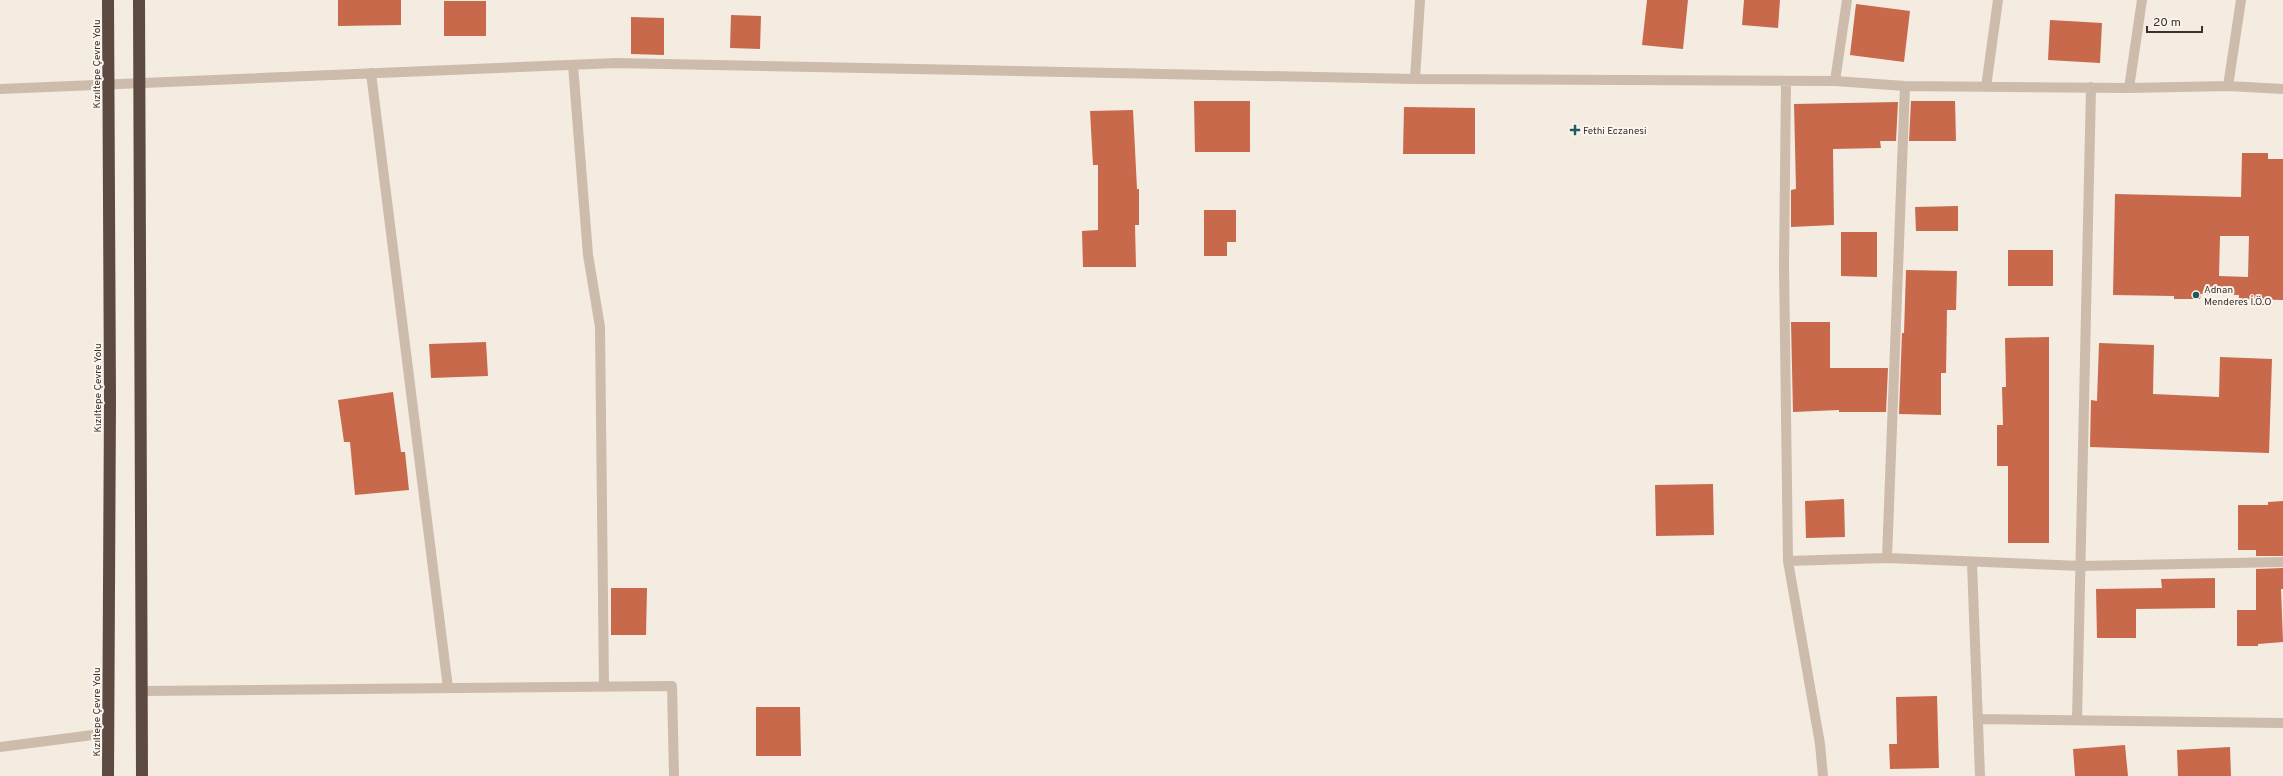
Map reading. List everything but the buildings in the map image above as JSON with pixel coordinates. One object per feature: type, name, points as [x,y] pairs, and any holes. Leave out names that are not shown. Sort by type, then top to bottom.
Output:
[{"type":"highway","name":"Kızıltepe Çevre Yolu","points":[[108,0],[108,776]]},
{"type":"highway","points":[[139,0],[142,776]]},
{"type":"street","points":[[1416,79],[1420,0]]},
{"type":"street","points":[[1835,81],[1847,0]]},
{"type":"street","points":[[1986,87],[1998,0]]},
{"type":"street","points":[[2129,88],[2142,0]]},
{"type":"street","points":[[2228,86],[2240,0]]},
{"type":"street","points":[[0,90],[616,63],[1416,79],[1786,82],[1835,81],[1905,86],[2129,88],[2228,86],[2283,89]]},
{"type":"street","points":[[574,65],[588,255],[600,327],[604,687]]},
{"type":"street","points":[[371,74],[448,688]]},
{"type":"street","points":[[1786,82],[1784,265],[1788,561],[1820,744],[1823,776]]},
{"type":"street","points":[[1887,558],[1905,86]]},
{"type":"street","points":[[2077,720],[2092,87]]},
{"type":"street","points":[[1788,561],[1887,558],[1972,563],[2081,566],[2283,562]]},
{"type":"street","points":[[1972,563],[1980,776]]},
{"type":"street","points":[[141,692],[672,686],[674,776]]},
{"type":"street","points":[[1978,719],[2283,723]]},
{"type":"street","points":[[0,746],[108,733]]},
{"type":"place","name":"Fethi Eczanesi","points":[[1575,130]]},
{"type":"place","name":"Adnan Menderes İ.Ö.O","points":[[2196,295]]}]
